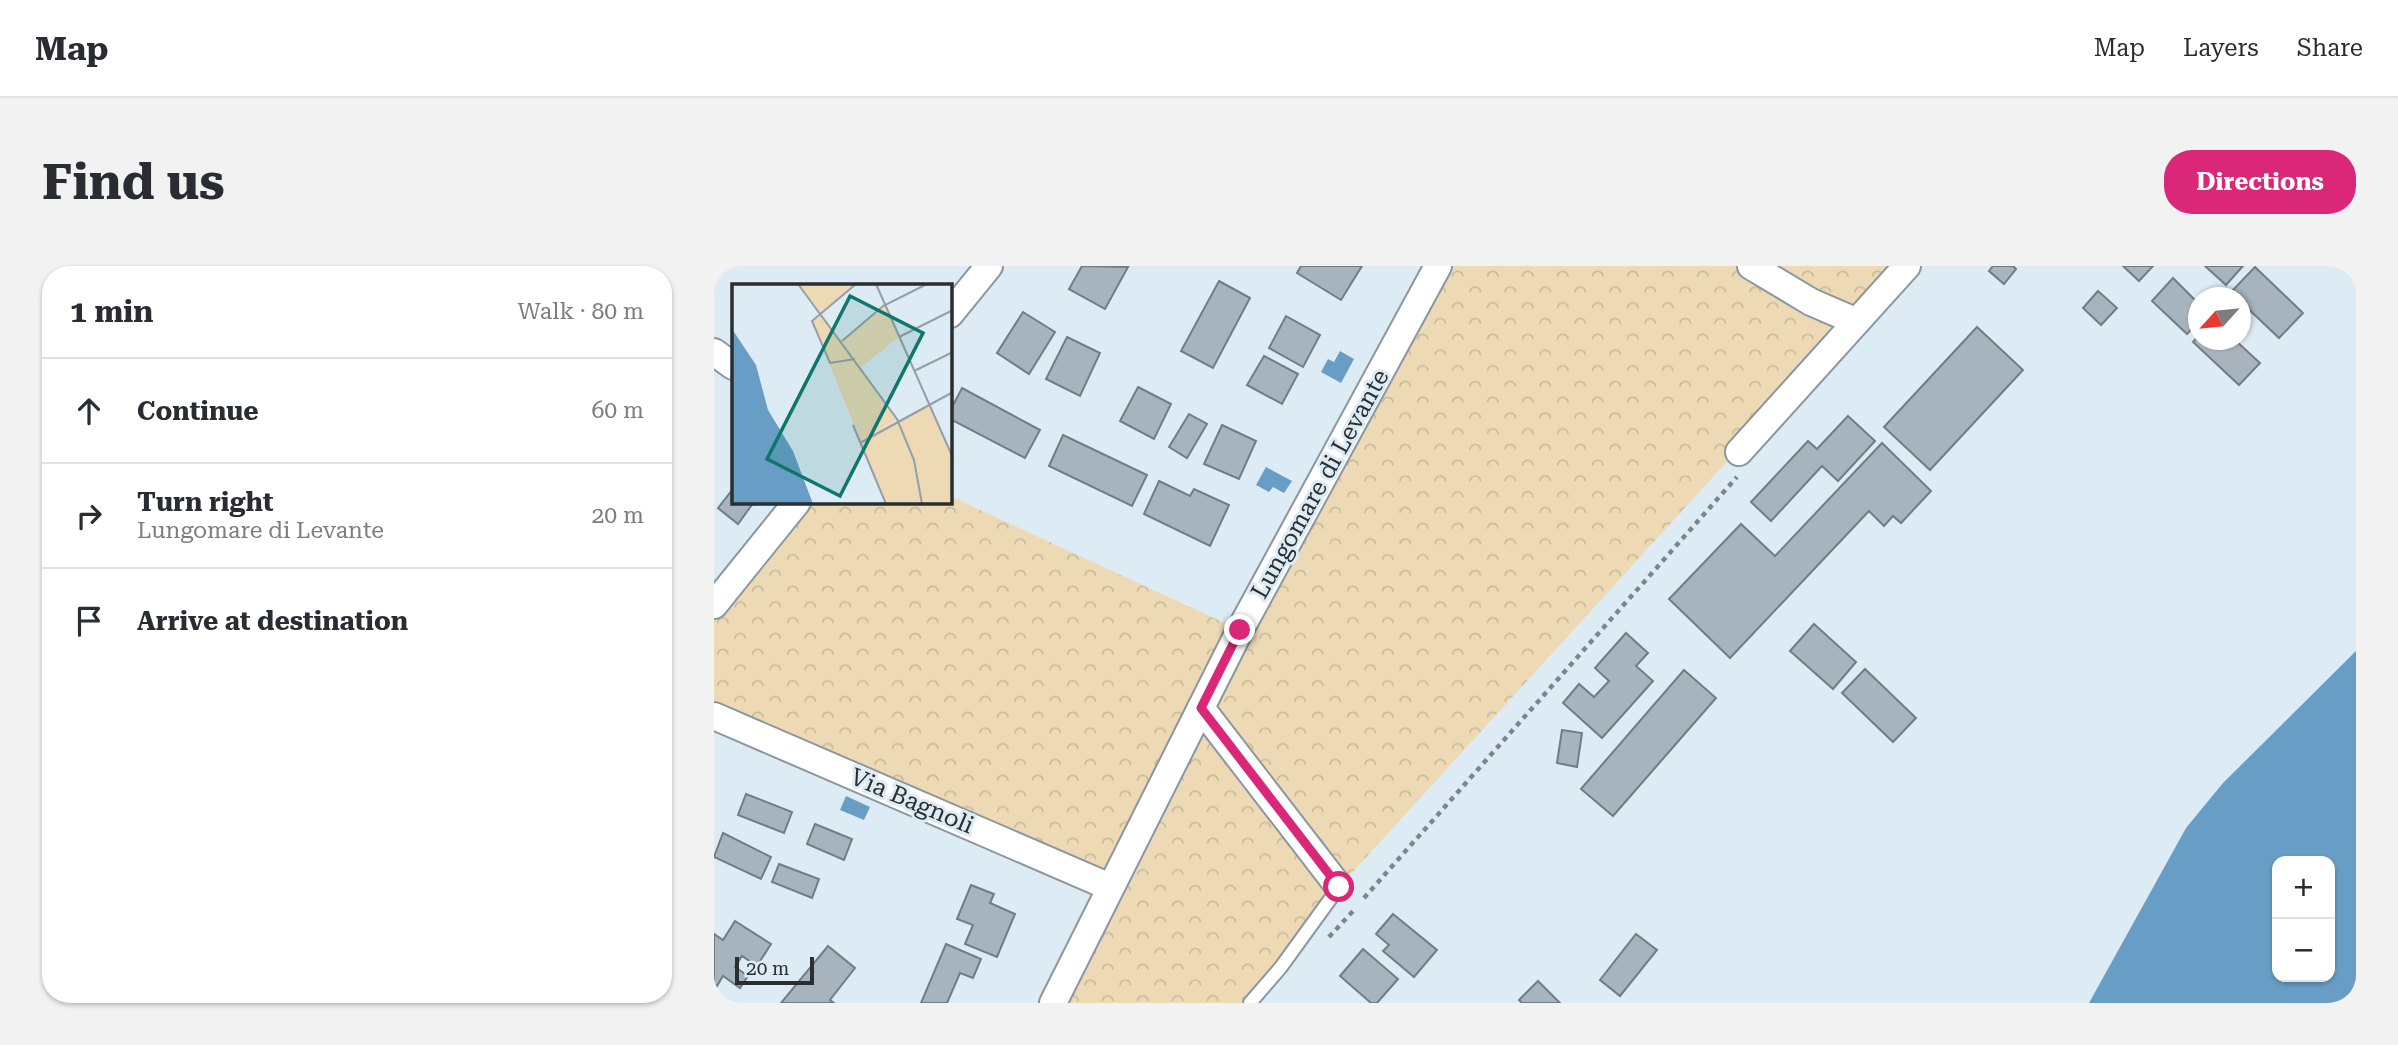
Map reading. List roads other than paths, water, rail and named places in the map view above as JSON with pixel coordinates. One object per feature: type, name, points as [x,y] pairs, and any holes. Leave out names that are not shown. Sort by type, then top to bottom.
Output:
[{"type":"street","points":[[952,312],[989,266]]},
{"type":"street","name":"Lungomare di Levante","points":[[1053,1003],[1201,708],[1438,266]]},
{"type":"street","points":[[1751,266],[1811,302],[1855,321]]},
{"type":"street","points":[[1741,461],[1855,321],[1907,266]]},
{"type":"street","points":[[714,352],[732,365]]},
{"type":"street","points":[[714,605],[795,504]]},
{"type":"street","points":[[1201,708],[1339,887]]},
{"type":"street","name":"Via Bagnoli","points":[[714,716],[1110,887]]},
{"type":"lane","points":[[1250,1003],[1282,967],[1339,887]]},
{"type":"water","points":[[1340,351],[1354,359],[1341,383],[1321,372],[1328,359],[1334,362]]},
{"type":"water","points":[[1266,467],[1292,481],[1284,493],[1273,487],[1269,492],[1256,485]]},
{"type":"water","points":[[2356,651],[2356,1003],[2089,1003],[2186,828],[2223,783]]},
{"type":"water","points":[[846,796],[870,807],[864,820],[840,810]]}]
